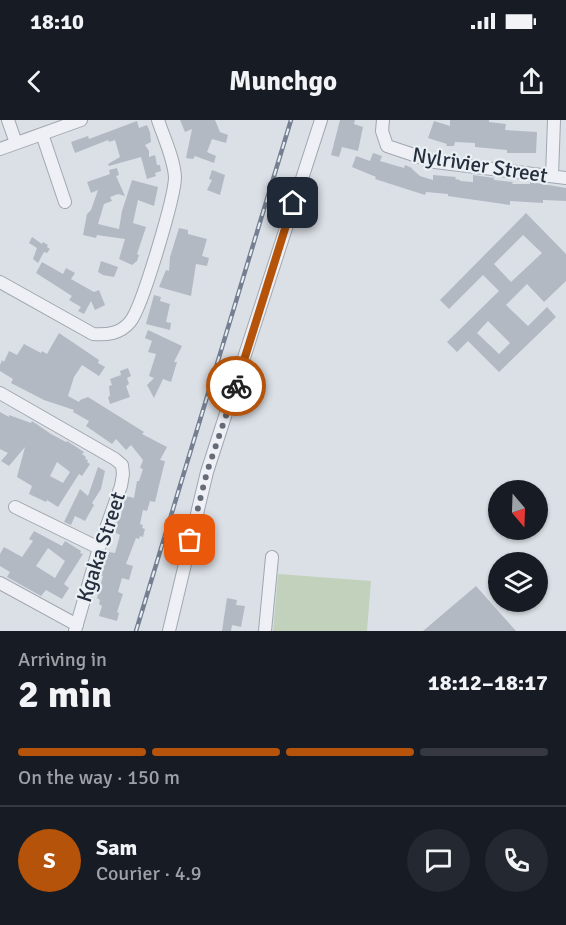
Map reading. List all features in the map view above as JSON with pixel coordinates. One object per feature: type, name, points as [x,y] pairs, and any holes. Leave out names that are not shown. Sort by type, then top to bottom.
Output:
[{"type":"street","points":[[8,120],[16,143]]},
{"type":"street","points":[[0,148],[81,120]]},
{"type":"street","points":[[0,282],[93,334],[110,334],[130,323],[139,306],[170,209],[174,185],[174,170],[158,120]]},
{"type":"street","points":[[169,631],[207,472],[321,120]]},
{"type":"street","name":"Nylrivier Street","points":[[383,120],[381,127],[384,141],[392,150],[435,162],[566,178]]},
{"type":"street","points":[[552,176],[554,120]]},
{"type":"street","points":[[42,134],[65,202]]},
{"type":"street","name":"Kgaka Street","points":[[0,393],[120,462],[123,474],[121,486],[99,548],[76,628]]},
{"type":"street","points":[[15,507],[99,548]]},
{"type":"street","points":[[265,631],[272,557]]},
{"type":"street","points":[[0,584],[76,628]]},
{"type":"green space","points":[[278,574],[371,581],[367,631],[273,631]]},
{"type":"building","points":[[180,120],[215,120],[220,132],[228,135],[226,143],[212,139],[207,152],[216,156],[214,163],[195,156],[193,159],[186,158],[192,129],[185,132]]},
{"type":"building","points":[[340,120],[355,120],[354,124],[363,127],[358,151],[342,147],[339,157],[331,155]]},
{"type":"building","points":[[450,120],[489,120],[489,122],[506,124],[505,130],[537,132],[536,153],[507,153],[507,150],[475,147],[475,143],[455,142],[454,146],[446,146],[447,144],[428,138],[434,121],[450,126]]},
{"type":"building","points":[[137,121],[139,128],[147,125],[150,132],[151,142],[145,145],[149,151],[149,157],[155,155],[157,165],[160,165],[161,171],[155,173],[156,176],[147,179],[141,157],[109,166],[108,164],[120,157],[115,140],[109,142],[108,140],[75,153],[71,142],[88,136],[89,139]]},
{"type":"building","points":[[373,153],[382,156],[380,161],[404,168],[405,165],[420,176],[433,180],[433,175],[456,177],[455,179],[460,181],[473,182],[473,175],[513,182],[512,184],[530,184],[530,182],[566,188],[566,201],[543,200],[543,203],[510,201],[510,205],[448,196],[448,194],[426,192],[425,195],[375,179],[376,177],[352,167],[356,156],[370,161]]},
{"type":"building","points":[[117,168],[119,175],[116,176],[125,196],[118,194],[110,197],[112,201],[104,204],[98,224],[119,229],[132,180],[158,187],[154,206],[138,200],[133,223],[146,227],[137,261],[132,265],[119,259],[125,239],[83,235],[87,214],[91,210],[98,190],[91,193],[87,182],[110,174],[109,170]]},
{"type":"building","points":[[212,170],[225,175],[220,195],[207,190],[212,180],[209,179]]},
{"type":"building","points":[[526,213],[566,254],[566,281],[544,302],[527,284],[506,305],[528,326],[547,307],[556,317],[499,372],[468,341],[457,352],[447,342],[499,291],[483,275],[449,309],[440,300]],"holes":[[[523,235],[542,253],[511,282],[494,264]],[[488,321],[510,343],[499,354],[477,333]]]},
{"type":"building","points":[[179,228],[188,230],[188,234],[207,239],[202,256],[209,258],[207,266],[196,264],[191,296],[159,287],[166,270],[169,271],[170,257]]},
{"type":"building","points":[[32,237],[48,245],[50,249],[47,253],[44,252],[38,263],[33,259],[37,248],[29,243]]},
{"type":"building","points":[[101,261],[118,267],[114,277],[98,272]]},
{"type":"building","points":[[42,262],[63,274],[66,268],[75,273],[71,279],[94,292],[99,290],[105,305],[95,310],[91,301],[84,314],[78,311],[81,307],[69,300],[72,296],[36,273]]},
{"type":"building","points":[[154,295],[161,297],[160,301],[170,304],[166,322],[171,323],[170,330],[146,324]]},
{"type":"building","points":[[148,330],[182,346],[174,362],[177,362],[171,382],[163,379],[154,398],[147,385],[154,378],[149,376],[156,354],[148,352],[152,341],[145,338]]},
{"type":"building","points":[[59,333],[99,360],[98,363],[105,367],[99,376],[82,365],[74,377],[68,396],[79,402],[88,397],[144,432],[142,434],[167,447],[160,460],[165,461],[155,502],[150,501],[147,511],[143,510],[140,524],[145,529],[143,537],[136,538],[126,564],[133,566],[129,580],[122,578],[118,592],[123,594],[117,612],[119,613],[117,621],[99,616],[102,606],[97,598],[103,576],[100,575],[109,552],[115,553],[120,535],[114,532],[116,524],[126,496],[134,498],[137,481],[143,469],[140,468],[143,460],[131,445],[126,450],[116,439],[112,444],[86,426],[89,421],[73,412],[74,410],[44,400],[11,383],[13,379],[0,371],[2,360],[4,362],[9,351],[17,355],[24,344],[47,354]]},
{"type":"building","points":[[128,368],[131,376],[127,378],[129,384],[126,386],[130,397],[110,404],[109,386],[112,385],[110,379],[121,375],[120,371]]},
{"type":"building","points":[[0,412],[9,417],[9,415],[31,423],[32,421],[51,434],[67,441],[84,452],[82,454],[90,464],[82,476],[79,474],[58,507],[47,500],[46,502],[29,494],[32,486],[17,477],[25,447],[9,466],[1,461],[8,453],[0,449]],"holes":[[[57,462],[70,472],[63,483],[50,476]]]},
{"type":"building","points":[[98,467],[105,471],[101,489],[85,521],[75,516],[71,525],[64,522],[80,489],[88,496]]},
{"type":"building","points":[[34,531],[62,546],[65,541],[83,554],[64,584],[69,588],[62,599],[46,590],[41,596],[7,577],[10,572],[0,566],[0,554],[4,547],[22,557],[33,541],[29,539]],"holes":[[[48,548],[65,561],[55,578],[36,566]]]},
{"type":"building","points":[[476,586],[488,600],[488,612],[499,612],[516,631],[423,631]]},
{"type":"building","points":[[227,598],[237,600],[236,605],[245,606],[241,627],[232,625],[231,631],[222,631]]},
{"type":"railway","points":[[136,631],[291,120]]},
{"type":"way so far","points":[[190,540],[207,472],[236,386]]},
{"type":"route","points":[[236,386],[293,203]]}]
